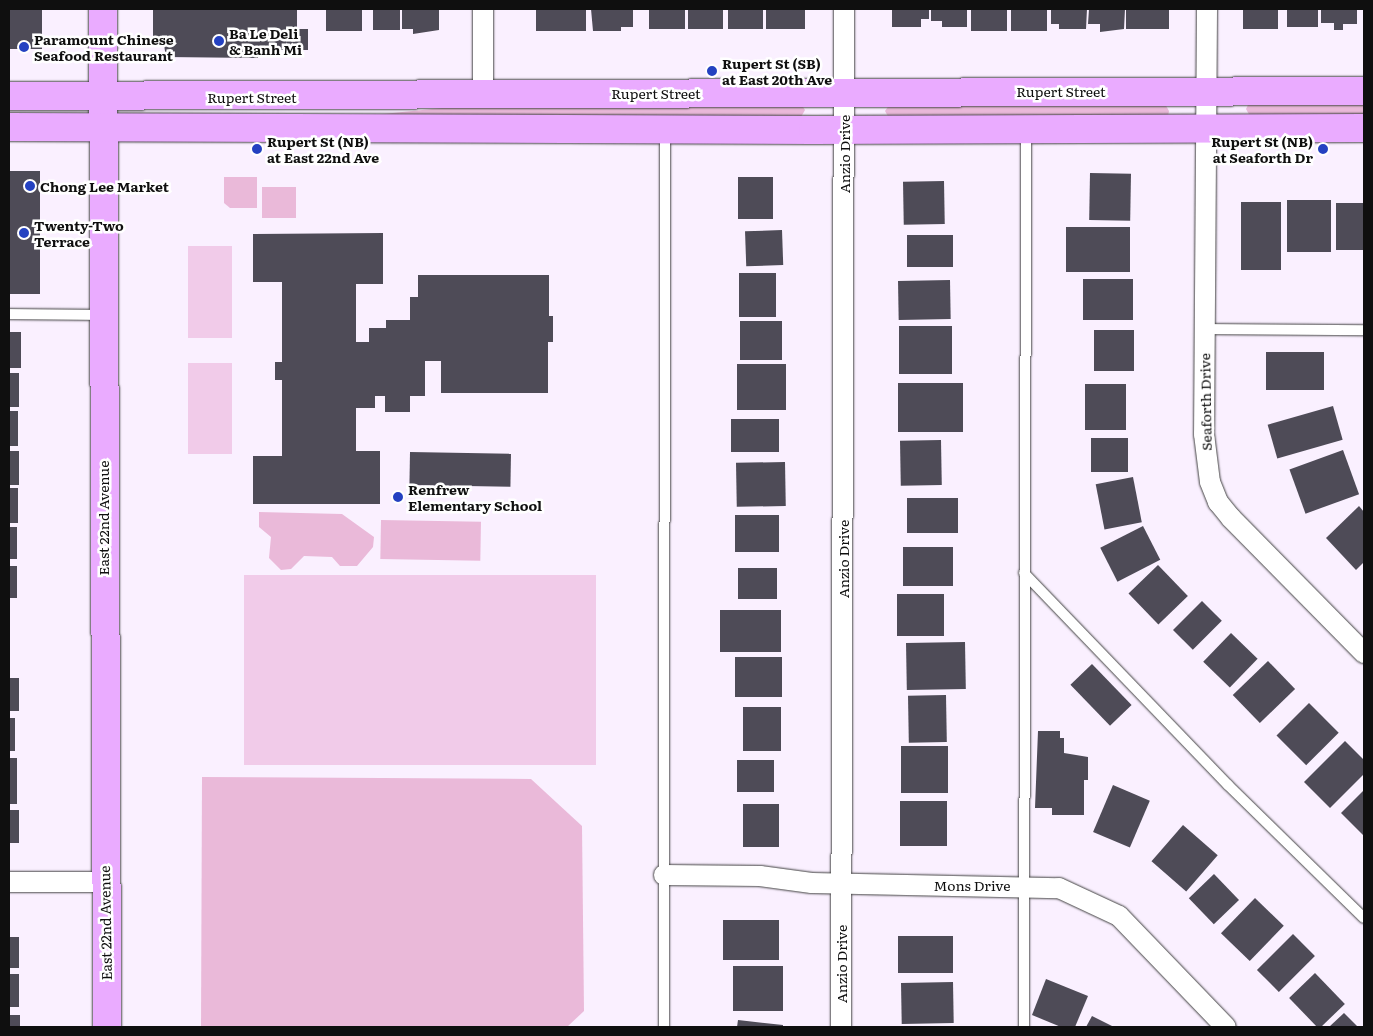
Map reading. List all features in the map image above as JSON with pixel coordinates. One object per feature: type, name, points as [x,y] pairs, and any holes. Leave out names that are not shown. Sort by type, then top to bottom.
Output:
[{"type":"street","name":"East 22nd Avenue","points":[[102,9],[106,1027]]},
{"type":"street","points":[[482,9],[483,93]]},
{"type":"street","name":"Anzio Drive","points":[[841,1027],[844,9]]},
{"type":"street","name":"Seaforth Drive","points":[[1207,9],[1204,329],[1206,462],[1218,502],[1364,653]]},
{"type":"street","name":"Rupert Street","points":[[9,96],[1206,90],[1364,91]]},
{"type":"street","points":[[9,127],[844,130],[1364,128]]},
{"type":"street","name":"Mons Drive","points":[[664,875],[760,876],[842,884],[1023,885],[1059,888],[1119,916],[1226,1027]]},
{"type":"street","points":[[9,882],[105,882]]},
{"type":"lane","points":[[664,1027],[665,129]]},
{"type":"lane","points":[[1024,1027],[1026,130]]},
{"type":"lane","points":[[9,314],[102,315]]},
{"type":"lane","points":[[1204,329],[1364,330]]},
{"type":"lane","points":[[1024,573],[1228,785],[1364,918]]},
{"type":"shaded area","points":[[1364,102],[1364,118],[1250,116],[1246,109],[1248,105]]},
{"type":"shaded area","points":[[801,104],[805,110],[801,117],[353,117],[452,107]]},
{"type":"shaded area","points":[[890,104],[1165,104],[1169,111],[1168,116],[889,118],[885,111]]},
{"type":"shaded area","points":[[224,177],[257,177],[257,208],[230,208],[224,203]]},
{"type":"shaded area","points":[[262,187],[296,187],[296,218],[262,218]]},
{"type":"shaded area","points":[[188,246],[232,246],[232,338],[188,338]]},
{"type":"shaded area","points":[[188,363],[232,363],[232,454],[188,454]]},
{"type":"shaded area","points":[[259,512],[342,514],[374,537],[373,547],[357,566],[340,566],[332,557],[304,556],[291,569],[281,570],[269,558],[271,537],[259,527]]},
{"type":"shaded area","points":[[381,520],[481,522],[480,561],[380,559]]},
{"type":"shaded area","points":[[244,575],[596,575],[596,765],[244,765]]},
{"type":"shaded area","points":[[202,777],[531,779],[582,826],[584,1011],[567,1027],[201,1027]]},
{"type":"building","points":[[9,9],[42,9],[42,49],[9,49]]},
{"type":"building","points":[[153,9],[297,9],[297,29],[308,29],[308,50],[258,50],[258,58],[166,57],[163,39],[153,39]]},
{"type":"building","points":[[326,9],[362,9],[362,31],[326,31]]},
{"type":"building","points":[[373,9],[400,9],[400,30],[373,30]]},
{"type":"building","points":[[402,9],[439,9],[439,30],[413,34],[413,29],[402,29]]},
{"type":"building","points":[[536,9],[586,9],[586,31],[536,31]]},
{"type":"building","points":[[591,9],[633,9],[633,27],[621,27],[621,31],[593,31]]},
{"type":"building","points":[[649,9],[685,9],[685,29],[649,29]]},
{"type":"building","points":[[688,9],[723,9],[723,29],[688,29]]},
{"type":"building","points":[[728,9],[763,9],[763,29],[728,29]]},
{"type":"building","points":[[766,9],[805,9],[805,29],[766,29]]},
{"type":"building","points":[[892,9],[929,9],[929,19],[921,19],[921,27],[892,27]]},
{"type":"building","points":[[931,9],[967,9],[967,27],[942,27],[942,21],[931,21]]},
{"type":"building","points":[[971,9],[1007,9],[1007,31],[971,31]]},
{"type":"building","points":[[1011,9],[1047,9],[1047,31],[1011,31]]},
{"type":"building","points":[[1051,9],[1087,9],[1086,29],[1059,29],[1059,24],[1051,24]]},
{"type":"building","points":[[1089,9],[1125,9],[1124,29],[1100,32],[1100,24],[1088,24]]},
{"type":"building","points":[[1126,9],[1169,9],[1169,29],[1126,29]]},
{"type":"building","points":[[1243,9],[1278,9],[1278,29],[1243,29]]},
{"type":"building","points":[[1287,9],[1318,9],[1318,27],[1287,27]]},
{"type":"building","points":[[1321,9],[1357,9],[1357,24],[1343,24],[1343,30],[1334,30],[1334,23],[1321,23]]},
{"type":"building","name":"Twenty-Two Terrace","points":[[9,171],[40,171],[40,294],[9,294]]},
{"type":"building","points":[[1090,173],[1131,174],[1130,221],[1089,220]]},
{"type":"building","points":[[738,177],[773,177],[773,219],[738,219]]},
{"type":"building","points":[[944,181],[945,224],[904,225],[903,182]]},
{"type":"building","points":[[1287,200],[1331,200],[1331,252],[1287,252]]},
{"type":"building","points":[[1241,202],[1281,202],[1281,270],[1241,270]]},
{"type":"building","points":[[1336,203],[1364,203],[1364,250],[1336,250]]},
{"type":"building","points":[[1066,227],[1130,227],[1130,272],[1066,272]]},
{"type":"building","points":[[782,230],[783,265],[746,266],[745,231]]},
{"type":"building","points":[[383,233],[383,284],[356,284],[356,342],[369,342],[369,328],[386,328],[386,320],[410,320],[410,297],[418,297],[418,275],[549,275],[549,316],[553,316],[553,342],[548,342],[548,393],[441,393],[441,361],[425,361],[425,396],[410,396],[410,412],[385,412],[385,396],[375,396],[375,408],[356,408],[356,451],[380,451],[380,504],[253,504],[253,456],[282,456],[282,380],[275,380],[275,362],[282,362],[282,282],[253,282],[253,234]]},
{"type":"building","points":[[907,235],[953,235],[953,267],[907,267]]},
{"type":"building","points":[[739,273],[776,273],[776,317],[739,317]]},
{"type":"building","points":[[1083,279],[1133,279],[1133,320],[1083,320]]},
{"type":"building","points":[[950,280],[951,319],[899,320],[898,281]]},
{"type":"building","points":[[740,321],[782,321],[782,360],[740,360]]},
{"type":"building","points":[[899,326],[952,326],[952,374],[899,374]]},
{"type":"building","points":[[1094,330],[1134,330],[1134,371],[1094,371]]},
{"type":"building","points":[[9,332],[21,332],[21,368],[9,368]]},
{"type":"building","points":[[1266,352],[1324,352],[1324,390],[1266,390]]},
{"type":"building","points":[[737,364],[786,364],[786,410],[737,410]]},
{"type":"building","points":[[9,373],[19,373],[19,407],[9,407]]},
{"type":"building","points":[[898,383],[963,383],[963,432],[898,432]]},
{"type":"building","points":[[1085,384],[1126,384],[1126,430],[1085,430]]},
{"type":"building","points":[[1333,406],[1343,440],[1277,458],[1268,425]]},
{"type":"building","points":[[9,411],[18,411],[18,446],[9,446]]},
{"type":"building","points":[[731,419],[779,419],[779,452],[731,452]]},
{"type":"building","points":[[1091,438],[1128,438],[1128,472],[1091,472]]},
{"type":"building","points":[[941,440],[942,485],[901,486],[900,441]]},
{"type":"building","points":[[1343,450],[1359,494],[1306,514],[1289,469]]},
{"type":"building","points":[[9,451],[19,451],[19,485],[9,485]]},
{"type":"building","points":[[410,452],[511,454],[510,487],[409,485]]},
{"type":"building","points":[[785,462],[786,506],[737,507],[736,463]]},
{"type":"building","points":[[1133,477],[1142,522],[1104,529],[1096,484]]},
{"type":"building","points":[[9,488],[18,488],[18,523],[9,523]]},
{"type":"building","points":[[907,498],[958,498],[958,533],[907,533]]},
{"type":"building","points":[[1359,506],[1364,512],[1364,562],[1356,570],[1326,538]]},
{"type":"building","points":[[735,515],[779,515],[779,552],[735,552]]},
{"type":"building","points":[[1143,526],[1160,560],[1117,582],[1100,548]]},
{"type":"building","points":[[9,527],[17,527],[17,559],[9,559]]},
{"type":"building","points":[[903,547],[953,547],[953,586],[903,586]]},
{"type":"building","points":[[1158,565],[1188,596],[1158,624],[1129,593]]},
{"type":"building","points":[[9,566],[17,566],[17,598],[9,598]]},
{"type":"building","points":[[738,568],[777,568],[777,599],[738,599]]},
{"type":"building","points":[[897,594],[944,594],[944,636],[897,636]]},
{"type":"building","points":[[1202,601],[1222,621],[1193,650],[1173,630]]},
{"type":"building","points":[[720,610],[781,610],[781,652],[720,652]]},
{"type":"building","points":[[1231,633],[1258,659],[1230,687],[1203,662]]},
{"type":"building","points":[[965,642],[966,689],[907,690],[906,643]]},
{"type":"building","points":[[735,657],[782,657],[782,697],[735,697]]},
{"type":"building","points":[[1268,661],[1295,689],[1260,723],[1233,695]]},
{"type":"building","points":[[1092,664],[1132,705],[1110,726],[1070,685]]},
{"type":"building","points":[[9,678],[19,678],[19,711],[9,711]]},
{"type":"building","points":[[946,695],[947,742],[909,743],[908,696]]},
{"type":"building","points":[[1309,703],[1339,733],[1306,765],[1276,736]]},
{"type":"building","points":[[743,707],[781,707],[781,751],[743,751]]},
{"type":"building","points":[[9,718],[15,718],[15,751],[9,751]]},
{"type":"building","points":[[1038,731],[1060,731],[1060,738],[1064,738],[1064,753],[1088,757],[1088,780],[1084,780],[1084,815],[1052,815],[1052,808],[1035,808]]},
{"type":"building","points":[[1345,741],[1364,760],[1364,774],[1330,808],[1304,782]]},
{"type":"building","points":[[901,746],[948,746],[948,793],[901,793]]},
{"type":"building","points":[[9,758],[17,758],[17,804],[9,804]]},
{"type":"building","points":[[737,760],[774,760],[774,792],[737,792]]},
{"type":"building","points":[[1113,785],[1150,801],[1130,848],[1093,832]]},
{"type":"building","points":[[1364,790],[1364,836],[1341,813]]},
{"type":"building","points":[[900,801],[947,801],[947,846],[900,846]]},
{"type":"building","points":[[743,804],[779,804],[779,847],[743,847]]},
{"type":"building","points":[[9,810],[19,810],[19,843],[9,843]]},
{"type":"building","points":[[1183,825],[1218,855],[1186,891],[1152,861]]},
{"type":"building","points":[[1214,874],[1239,900],[1214,924],[1189,898]]},
{"type":"building","points":[[1255,898],[1284,926],[1250,961],[1221,933]]},
{"type":"building","points":[[723,920],[779,920],[779,960],[723,960]]},
{"type":"building","points":[[1293,934],[1315,956],[1279,992],[1257,970]]},
{"type":"building","points":[[898,936],[953,936],[953,973],[898,973]]},
{"type":"building","points":[[9,937],[19,937],[19,968],[9,968]]},
{"type":"building","points":[[733,966],[783,966],[783,1011],[733,1011]]},
{"type":"building","points":[[1315,973],[1345,1004],[1321,1027],[1317,1027],[1289,998]]},
{"type":"building","points":[[9,974],[19,974],[19,1007],[9,1007]]},
{"type":"building","points":[[1046,979],[1088,996],[1075,1027],[1061,1027],[1032,1015]]},
{"type":"building","points":[[953,982],[954,1023],[902,1024],[901,983]]},
{"type":"building","points":[[1344,1013],[1358,1027],[1329,1027]]},
{"type":"building","points":[[9,1015],[20,1015],[20,1027],[9,1027]]},
{"type":"building","points":[[1092,1016],[1114,1027],[1086,1027]]},
{"type":"building","points":[[738,1020],[783,1025],[783,1027],[737,1027]]},
{"type":"place","name":"Ba Le Deli & Banh Mi","points":[[219,41]]},
{"type":"place","name":"Paramount Chinese Seafood Restaurant","points":[[24,47]]},
{"type":"place","name":"Rupert St (SB) at East 20th Ave","points":[[712,71]]},
{"type":"place","name":"Rupert St (NB) at East 22nd Ave","points":[[257,149]]},
{"type":"place","name":"Rupert St (NB) at Seaforth Dr","points":[[1323,149]]},
{"type":"place","name":"Chong Lee Market","points":[[30,186]]},
{"type":"place","name":"Twenty-Two Terrace","points":[[24,233]]},
{"type":"place","name":"Renfrew Elementary School","points":[[398,497]]}]
